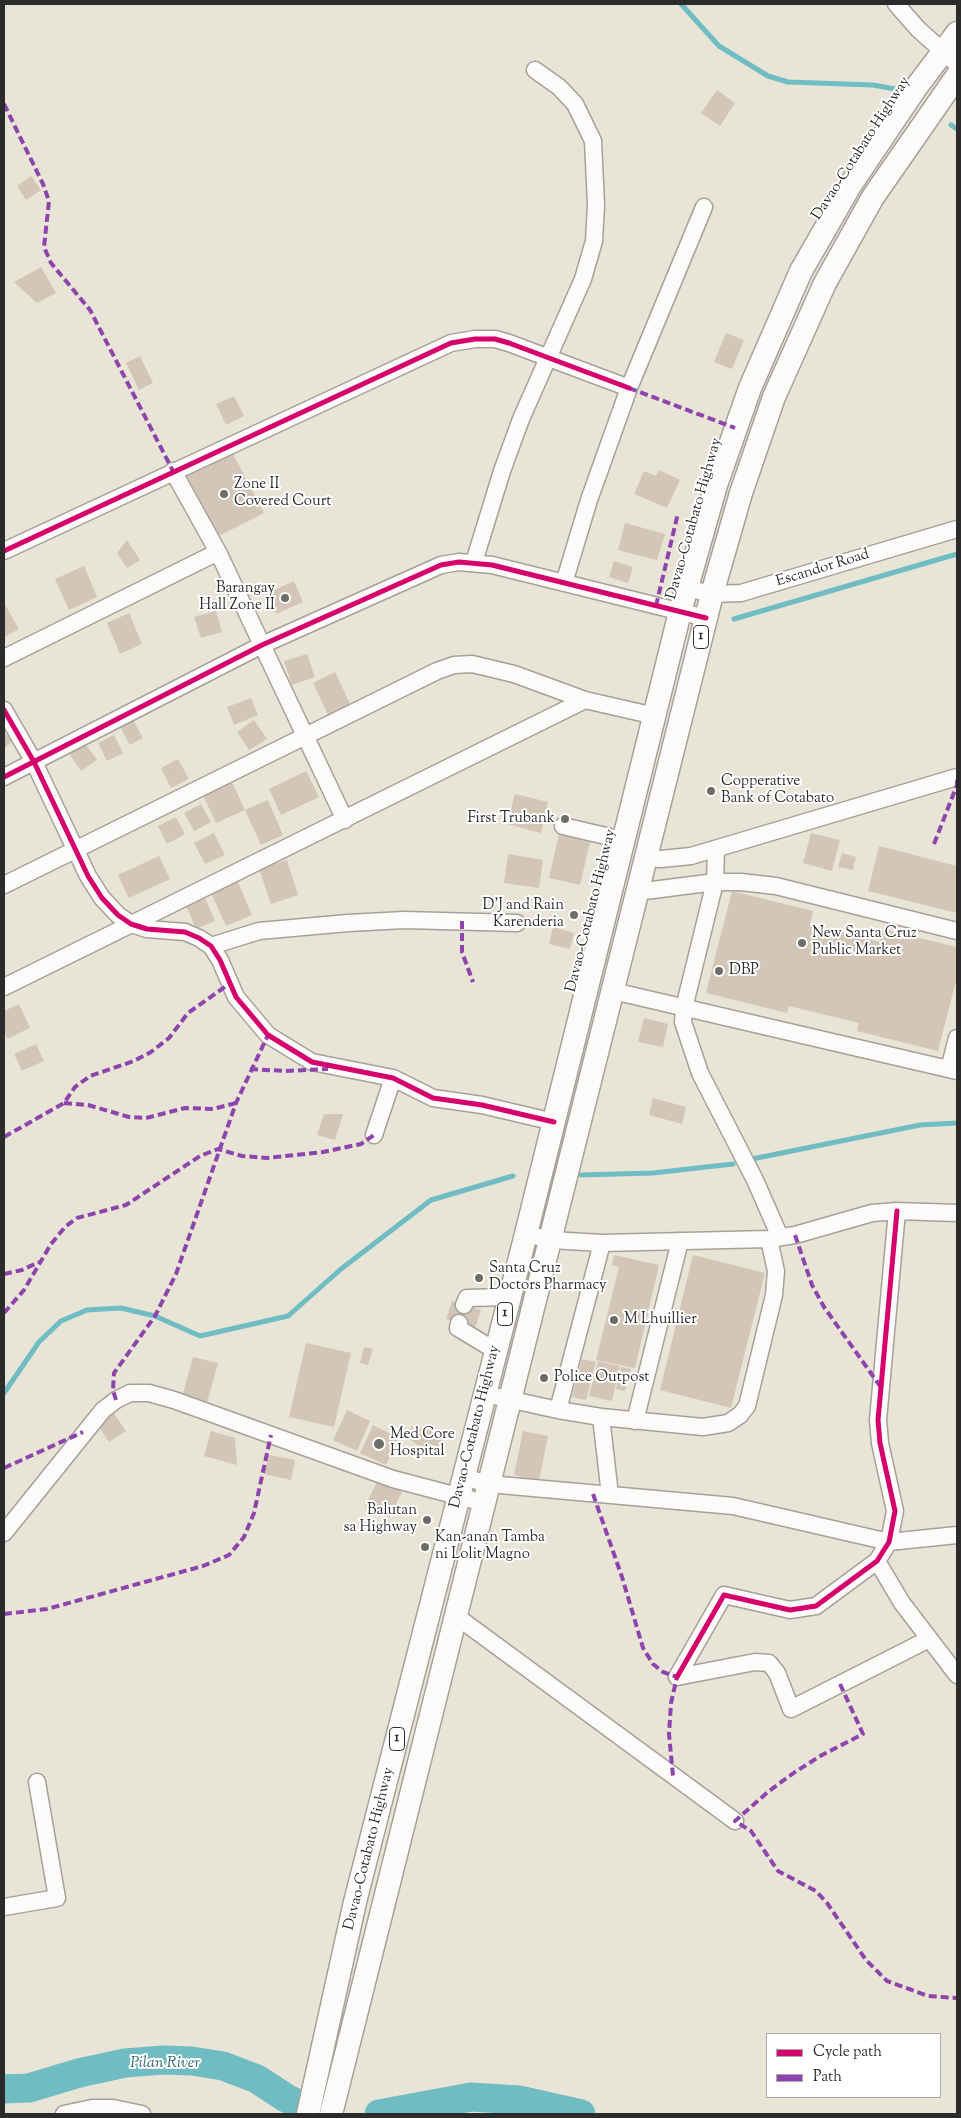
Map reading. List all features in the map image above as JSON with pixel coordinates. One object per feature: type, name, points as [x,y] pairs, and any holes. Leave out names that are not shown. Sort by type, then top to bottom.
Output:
[{"type":"highway","name":"Davao-Cotabato Highway","points":[[308,2114],[355,1902],[526,1234],[686,588],[710,504],[735,428],[765,351],[801,272],[851,184],[950,58],[957,33]]},
{"type":"highway","name":"Davao-Cotabato Highway","points":[[331,2114],[378,1918],[732,521],[760,437],[789,361],[825,283],[873,197],[957,76]]},
{"type":"highway","points":[[611,886],[637,892]]},
{"type":"highway","points":[[587,985],[613,991]]},
{"type":"street","points":[[896,4],[950,58]]},
{"type":"street","points":[[474,562],[505,463],[548,357],[583,279],[594,241],[596,172],[593,141],[575,104],[558,87],[535,70]]},
{"type":"street","points":[[564,583],[589,500],[629,388],[704,207]]},
{"type":"street","points":[[4,550],[451,343],[475,339],[495,339],[629,388]]},
{"type":"street","points":[[173,471],[218,552],[344,820]]},
{"type":"street","name":"Escandor Road","points":[[686,588],[725,595],[755,589],[957,529]]},
{"type":"street","points":[[4,658],[218,552]]},
{"type":"street","points":[[4,777],[262,645],[424,572],[459,562],[474,562],[706,618]]},
{"type":"street","points":[[4,885],[437,671],[454,665],[472,664],[514,674],[585,700],[655,716]]},
{"type":"street","points":[[4,987],[585,700]]},
{"type":"street","points":[[4,710],[34,762],[76,851],[102,898],[118,915],[131,924],[148,929],[185,932],[211,946],[220,960],[236,997],[268,1035],[312,1062],[393,1078],[432,1098],[482,1105],[554,1122]]},
{"type":"street","points":[[646,858],[675,858],[716,849],[957,776]]},
{"type":"street","points":[[563,826],[623,840]]},
{"type":"street","points":[[485,1394],[601,1417],[703,1427],[717,1426],[740,1415],[747,1406],[774,1295],[776,1271],[775,1238],[755,1180],[693,1058],[683,1022],[684,1008],[715,882],[716,849]]},
{"type":"street","points":[[637,892],[715,882],[741,882],[776,886],[957,930]]},
{"type":"street","points":[[211,946],[259,931],[348,923],[404,920],[517,923]]},
{"type":"street","points":[[613,991],[953,1070],[957,1038]]},
{"type":"street","points":[[374,1135],[393,1078]]},
{"type":"street","points":[[526,1234],[551,1240],[602,1243],[775,1238],[872,1213],[897,1211],[957,1213]]},
{"type":"street","points":[[897,1211],[878,1420],[880,1443],[895,1511],[889,1542],[877,1561],[816,1606],[790,1610],[724,1595],[677,1677],[755,1662],[769,1663],[777,1672],[790,1709],[929,1639]]},
{"type":"street","points":[[635,1421],[680,1241]]},
{"type":"street","points":[[558,1410],[602,1243]]},
{"type":"street","points":[[464,1305],[467,1298],[510,1297]]},
{"type":"street","points":[[459,1323],[458,1328],[496,1351]]},
{"type":"street","points":[[4,1533],[98,1415],[116,1400],[130,1394],[149,1393],[174,1400],[393,1478],[461,1487],[486,1493],[610,1495],[733,1506],[889,1542],[957,1536]]},
{"type":"street","points":[[601,1417],[610,1495]]},
{"type":"street","points":[[877,1561],[902,1604],[957,1675]]},
{"type":"street","points":[[456,1616],[735,1821]]},
{"type":"street","points":[[4,1907],[57,1898],[37,1782]]},
{"type":"street","points":[[69,2113],[113,2108],[140,2114]]},
{"type":"building","points":[[717,90],[735,103],[720,126],[701,113]]},
{"type":"building","points":[[31,176],[41,190],[26,200],[17,186]]},
{"type":"building","points":[[41,267],[56,293],[37,303],[14,282]]},
{"type":"building","points":[[726,333],[744,340],[732,369],[714,362]]},
{"type":"building","points":[[140,356],[153,383],[139,390],[126,363]]},
{"type":"building","points":[[234,396],[244,416],[226,425],[216,404]]},
{"type":"building","name":"Zone II Covered Court","points":[[231,450],[264,513],[217,537],[184,474]]},
{"type":"building","points":[[659,470],[680,480],[667,508],[634,494],[644,471],[656,476]]},
{"type":"building","points":[[625,523],[665,534],[657,560],[618,550]]},
{"type":"building","points":[[127,540],[140,560],[127,568],[117,553]]},
{"type":"building","points":[[614,561],[633,567],[628,583],[609,577]]},
{"type":"building","points":[[84,566],[97,597],[69,610],[55,579]]},
{"type":"building","name":"Barangay Hall Zone II","points":[[294,581],[303,602],[276,614],[266,594]]},
{"type":"building","points":[[4,603],[19,629],[4,637]]},
{"type":"building","points":[[216,611],[222,632],[201,638],[194,617]]},
{"type":"building","points":[[129,613],[142,644],[120,654],[107,623]]},
{"type":"building","points":[[307,654],[315,677],[292,685],[284,661]]},
{"type":"building","points":[[335,672],[351,706],[329,717],[313,683]]},
{"type":"building","points":[[251,698],[258,715],[234,725],[227,707]]},
{"type":"building","points":[[132,718],[143,738],[130,745],[119,725]]},
{"type":"building","points":[[254,720],[267,739],[249,750],[237,732]]},
{"type":"building","points":[[4,732],[12,741],[4,749]]},
{"type":"building","points":[[114,735],[123,753],[107,761],[98,743]]},
{"type":"building","points":[[84,742],[97,760],[81,771],[69,753]]},
{"type":"building","points":[[178,759],[189,779],[171,788],[161,768]]},
{"type":"building","points":[[306,771],[319,797],[281,815],[269,789]]},
{"type":"building","points":[[232,782],[245,810],[216,823],[203,795]]},
{"type":"building","points":[[515,794],[548,802],[541,833],[507,824]]},
{"type":"building","points":[[268,800],[283,835],[261,845],[245,810]]},
{"type":"building","points":[[201,804],[211,822],[194,831],[184,813]]},
{"type":"building","points":[[176,817],[185,834],[167,844],[158,826]]},
{"type":"building","points":[[214,833],[225,855],[205,864],[194,843]]},
{"type":"building","points":[[811,833],[840,840],[832,871],[803,863]]},
{"type":"building","points":[[559,834],[590,842],[580,885],[549,878]]},
{"type":"building","points":[[879,846],[957,866],[957,913],[868,891]]},
{"type":"building","points":[[842,853],[856,857],[853,870],[838,867]]},
{"type":"building","points":[[508,854],[543,860],[539,888],[504,883]]},
{"type":"building","points":[[159,856],[170,879],[129,898],[118,875]]},
{"type":"building","points":[[287,860],[298,895],[271,904],[259,869]]},
{"type":"building","points":[[238,882],[252,915],[226,926],[211,893]]},
{"type":"building","points":[[732,891],[813,911],[810,925],[880,942],[883,929],[957,947],[957,977],[938,1051],[857,1031],[859,1023],[789,1006],[787,1013],[706,993]]},
{"type":"building","points":[[204,895],[215,921],[196,929],[185,903]]},
{"type":"building","points":[[553,927],[574,933],[570,949],[549,944]]},
{"type":"building","points":[[19,1004],[30,1028],[7,1039],[4,1031],[4,1011]]},
{"type":"building","points":[[644,1018],[668,1024],[663,1047],[638,1042]]},
{"type":"building","points":[[36,1044],[44,1061],[22,1071],[14,1054]]},
{"type":"building","points":[[653,1098],[686,1107],[682,1124],[649,1115]]},
{"type":"building","points":[[324,1114],[343,1114],[335,1140],[317,1135]]},
{"type":"building","points":[[614,1255],[659,1265],[635,1368],[596,1360],[619,1267],[612,1265]]},
{"type":"building","points":[[693,1255],[765,1273],[731,1408],[660,1390]]},
{"type":"building","points":[[452,1301],[481,1310],[475,1328],[446,1319]]},
{"type":"building","points":[[306,1343],[351,1353],[334,1427],[289,1417]]},
{"type":"building","points":[[364,1347],[373,1349],[368,1365],[360,1363]]},
{"type":"building","points":[[193,1357],[218,1363],[207,1403],[182,1397]]},
{"type":"building","points":[[582,1359],[596,1362],[586,1400],[572,1397]]},
{"type":"building","points":[[598,1361],[620,1366],[612,1401],[589,1396]]},
{"type":"building","points":[[621,1367],[631,1369],[625,1391],[616,1389]]},
{"type":"building","points":[[347,1410],[370,1421],[357,1451],[333,1440]]},
{"type":"building","points":[[113,1412],[126,1431],[109,1442],[99,1427]]},
{"type":"building","points":[[373,1425],[399,1438],[386,1465],[360,1453]]},
{"type":"building","points":[[412,1426],[443,1434],[436,1456],[407,1438]]},
{"type":"building","points":[[211,1431],[235,1438],[237,1465],[204,1456]]},
{"type":"building","points":[[523,1431],[548,1436],[539,1481],[514,1475]]},
{"type":"building","points":[[269,1455],[295,1460],[291,1480],[264,1474]]},
{"type":"building","points":[[378,1480],[402,1492],[389,1518],[365,1506]]},
{"type":"waterway","points":[[681,4],[719,46],[768,76],[788,82],[873,85],[895,89]]},
{"type":"waterway","points":[[951,125],[957,129]]},
{"type":"waterway","points":[[734,619],[957,554]]},
{"type":"waterway","points":[[752,1159],[920,1125],[957,1123]]},
{"type":"waterway","points":[[581,1175],[653,1173],[733,1164]]},
{"type":"waterway","points":[[4,1393],[39,1342],[61,1321],[87,1310],[121,1308],[155,1316],[200,1336],[288,1316],[341,1269],[431,1200],[513,1176]]},
{"type":"waterway","name":"Pilan River","points":[[4,2089],[29,2088],[79,2073],[125,2063],[163,2060],[192,2061],[223,2066],[257,2079],[286,2098],[319,2114]]},
{"type":"waterway","name":"Pilan River","points":[[379,2114],[471,2097],[519,2100],[581,2114]]},
{"type":"marked path","points":[[4,104],[43,184],[49,201],[44,247],[51,263],[90,310],[173,471]]},
{"type":"marked path","points":[[629,388],[735,428]]},
{"type":"marked path","points":[[656,606],[678,513]]},
{"type":"marked path","points":[[934,844],[957,785],[957,777]]},
{"type":"marked path","points":[[462,921],[462,952],[473,982]]},
{"type":"marked path","points":[[4,1137],[64,1103],[75,1087],[90,1076],[134,1061],[151,1052],[169,1038],[188,1013],[229,984]]},
{"type":"marked path","points":[[116,1400],[113,1390],[114,1373],[155,1316],[176,1274],[236,1103],[268,1035]]},
{"type":"marked path","points":[[250,1069],[285,1071],[328,1069]]},
{"type":"marked path","points":[[64,1103],[88,1105],[129,1117],[146,1118],[185,1108],[213,1109],[236,1103]]},
{"type":"marked path","points":[[4,1313],[24,1290],[51,1244],[65,1227],[77,1218],[126,1205],[200,1156],[218,1149],[242,1156],[267,1158],[323,1152],[361,1144],[374,1135]]},
{"type":"marked path","points":[[795,1235],[812,1285],[824,1307],[880,1386]]},
{"type":"marked path","points":[[4,1274],[22,1270],[39,1262]]},
{"type":"marked path","points":[[4,1468],[83,1432]]},
{"type":"marked path","points":[[4,1614],[47,1609],[203,1566],[229,1555],[244,1537],[254,1513],[271,1435]]},
{"type":"marked path","points":[[593,1494],[622,1577],[643,1648],[653,1664],[663,1672],[677,1677],[671,1703],[669,1734],[673,1776]]},
{"type":"marked path","points":[[840,1684],[863,1734],[822,1755],[795,1772],[769,1791],[735,1821],[751,1831],[778,1871],[816,1891],[827,1903],[866,1960],[887,1981],[928,1996],[957,1998]]},
{"type":"cycle path","points":[[4,551],[451,343],[475,339],[495,339],[629,388]]},
{"type":"cycle path","points":[[4,777],[262,645],[441,565],[459,562],[492,565],[706,618]]},
{"type":"cycle path","points":[[4,710],[34,762],[88,876],[102,898],[118,915],[131,924],[147,929],[185,932],[211,946],[220,960],[236,997],[268,1035],[312,1062],[393,1078],[433,1098],[482,1105],[554,1122]]},
{"type":"cycle path","points":[[677,1677],[724,1595],[790,1610],[816,1606],[877,1561],[889,1542],[895,1511],[880,1443],[878,1420],[897,1211]]},
{"type":"place","name":"Zone II Covered Court","points":[[224,494]]},
{"type":"place","name":"Barangay Hall Zone II","points":[[285,598]]},
{"type":"place","name":"Copperative Bank of Cotabato","points":[[711,791]]},
{"type":"place","name":"First Trubank","points":[[565,819]]},
{"type":"place","name":"D'J and Rain Karenderia","points":[[574,915]]},
{"type":"place","name":"New Santa Cruz Public Market","points":[[802,943]]},
{"type":"place","name":"DBP","points":[[719,971]]},
{"type":"place","name":"Santa Cruz Doctors Pharmacy","points":[[479,1278]]},
{"type":"place","name":"M Lhuillier","points":[[614,1320]]},
{"type":"place","name":"Police Outpost","points":[[544,1378]]},
{"type":"place","name":"Med Core Hospital","points":[[379,1444]]},
{"type":"place","name":"Balutan sa Highway","points":[[427,1520]]},
{"type":"place","name":"Kan-anan Tamba ni Lolit Magno","points":[[425,1547]]}]
